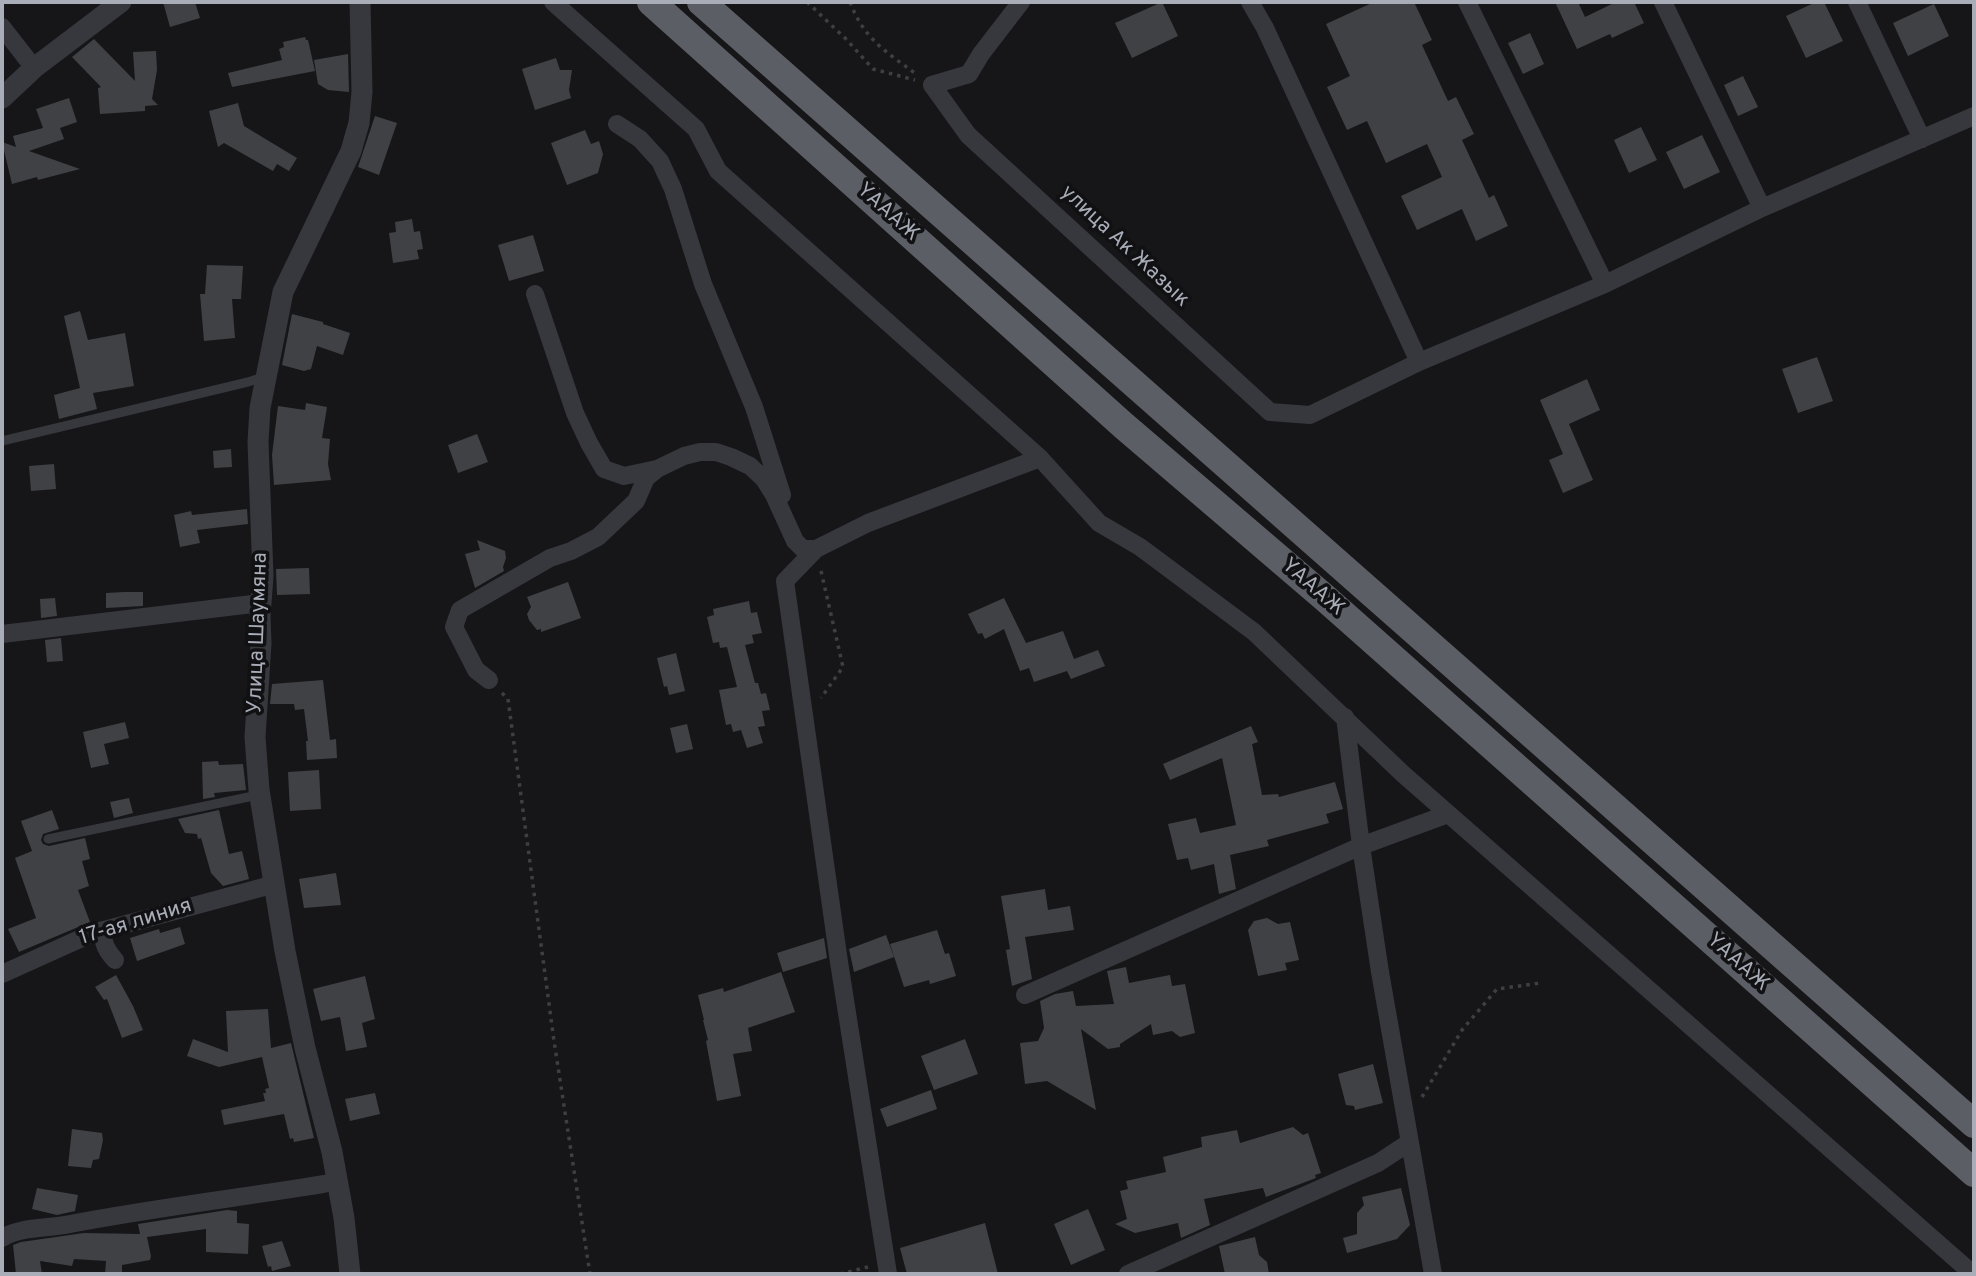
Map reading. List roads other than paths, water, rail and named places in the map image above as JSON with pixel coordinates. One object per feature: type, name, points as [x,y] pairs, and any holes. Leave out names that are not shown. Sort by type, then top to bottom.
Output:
[{"type":"highway","name":"ҮАААЖ","points":[[651,2],[1124,426],[1325,598],[1974,1173]]},
{"type":"highway","name":"ҮАААЖ","points":[[701,2],[1974,1124]]},
{"type":"street","points":[[2,98],[34,68],[121,2]]},
{"type":"street","name":"Улица Шаумяна","points":[[350,1274],[344,1218],[332,1152],[305,1048],[288,963],[260,794],[255,737],[261,643],[262,519],[258,442],[260,408],[283,292],[351,151],[359,123],[362,92],[360,2]]},
{"type":"street","points":[[553,2],[696,129],[718,171],[1040,458],[1099,523],[1140,547],[1254,632],[1403,774],[1973,1274]]},
{"type":"street","name":"улица Ак Жазык","points":[[1021,2],[969,74],[932,85],[968,135],[1270,412],[1310,415],[1419,362],[1605,284],[1762,208],[1974,116]]},
{"type":"street","points":[[1250,2],[1265,28],[1419,362]]},
{"type":"street","points":[[1467,2],[1605,284]]},
{"type":"street","points":[[1663,2],[1762,208]]},
{"type":"street","points":[[1857,2],[1922,139]]},
{"type":"street","points":[[2,27],[34,68]]},
{"type":"street","points":[[617,124],[640,139],[660,161],[673,189],[703,284],[754,407],[782,496],[784,520]]},
{"type":"street","points":[[535,294],[575,413],[604,468],[624,475],[657,469]]},
{"type":"street","points":[[489,680],[476,670],[454,627],[460,610],[550,558],[598,537],[636,501],[646,478],[657,469],[684,456],[716,452],[750,466],[764,479],[774,495],[795,541],[803,549],[816,549]]},
{"type":"street","points":[[887,1268],[839,962],[785,581],[816,549],[868,523],[1040,458]]},
{"type":"street","points":[[2,634],[261,603]]},
{"type":"street","points":[[1345,717],[1380,972],[1433,1274]]},
{"type":"street","points":[[1026,995],[1361,846],[1448,814]]},
{"type":"street","name":"17-ая линия","points":[[2,974],[103,930],[275,884]]},
{"type":"street","points":[[103,930],[102,939],[115,960]]},
{"type":"street","points":[[1128,1274],[1378,1163],[1410,1142]]},
{"type":"street","points":[[2,1238],[25,1230],[68,1225],[158,1207],[336,1182]]},
{"type":"lane","points":[[2,441],[248,382],[267,375]]},
{"type":"lane","points":[[48,839],[260,794]]}]
